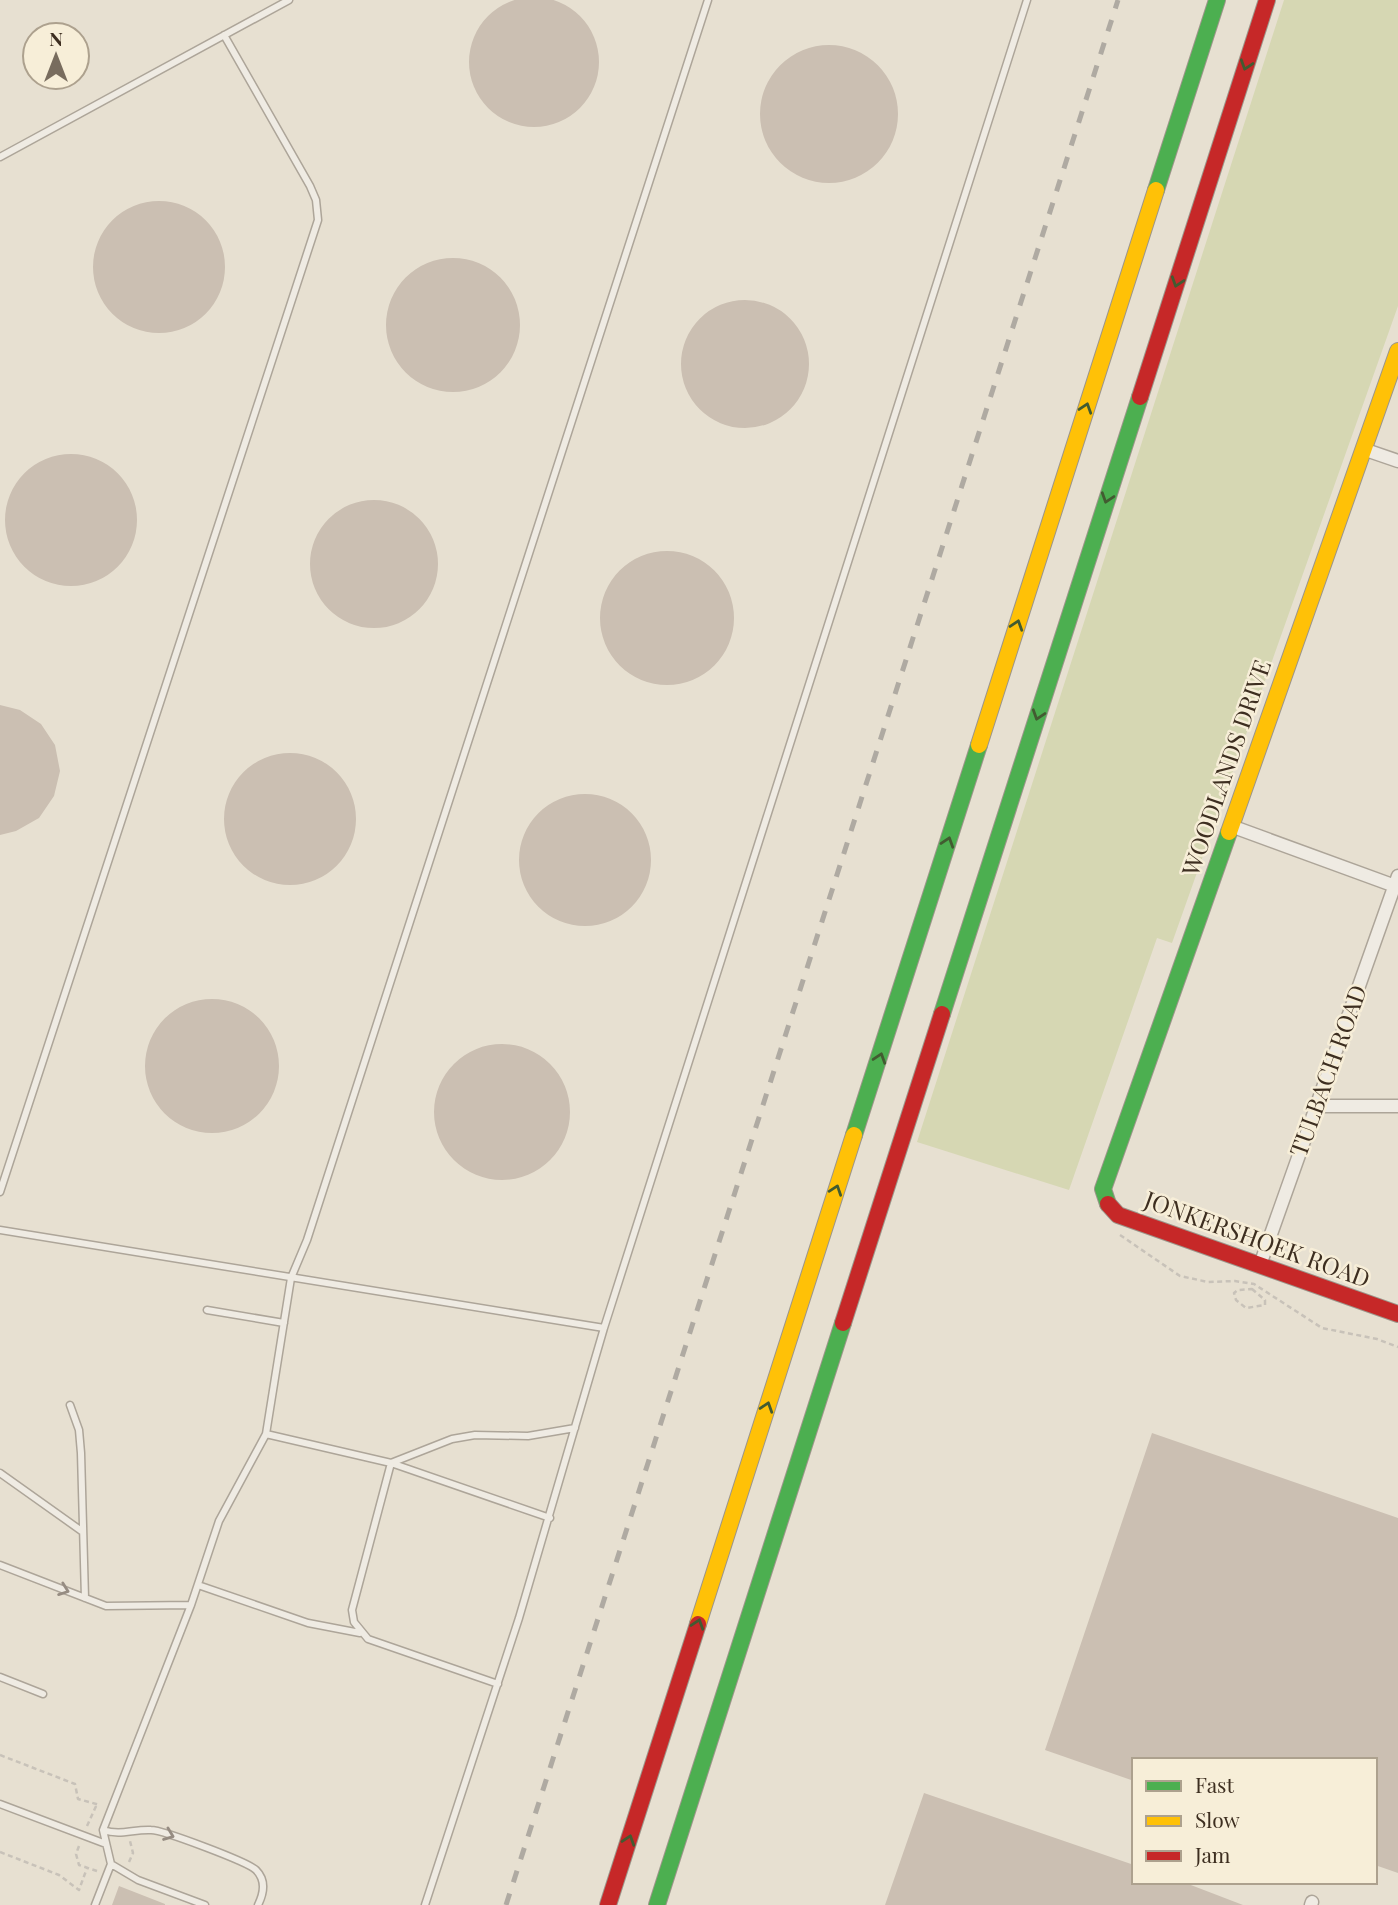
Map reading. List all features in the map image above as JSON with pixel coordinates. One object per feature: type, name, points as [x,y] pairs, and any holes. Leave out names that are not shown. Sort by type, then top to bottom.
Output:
[{"type":"main road","points":[[608,1905],[1217,0]]},
{"type":"main road","points":[[657,1905],[1267,0]]},
{"type":"main road","name":"WOODLANDS DRIVE","points":[[1106,1201],[1103,1189],[1106,1177],[1398,352]]},
{"type":"main road","name":"JONKERSHOEK ROAD","points":[[1106,1201],[1118,1215],[1398,1314]]},
{"type":"street","points":[[1363,449],[1398,461]]},
{"type":"street","points":[[1231,826],[1396,881]]},
{"type":"street","name":"TULBACH ROAD","points":[[1260,1265],[1396,881]]},
{"type":"street","points":[[1316,1107],[1398,1106]]},
{"type":"lane","points":[[0,157],[289,0]]},
{"type":"lane","points":[[95,1905],[111,1864],[103,1830],[191,1605],[219,1521],[265,1434],[291,1278],[307,1240],[708,0]]},
{"type":"lane","points":[[425,1905],[550,1518],[604,1328],[1027,0]]},
{"type":"lane","points":[[0,1192],[318,220],[316,200],[310,186],[224,35]]},
{"type":"lane","points":[[0,1230],[604,1328]]},
{"type":"lane","points":[[207,1310],[284,1323]]},
{"type":"lane","points":[[71,1405],[79,1430],[81,1453],[85,1598]]},
{"type":"lane","points":[[391,1463],[452,1439],[475,1435],[528,1436],[575,1429]]},
{"type":"lane","points":[[265,1434],[391,1463],[550,1518]]},
{"type":"lane","points":[[360,1633],[352,1610],[391,1463]]},
{"type":"lane","points":[[0,1473],[83,1532]]},
{"type":"lane","points":[[0,1565],[114,1608],[191,1605]]},
{"type":"lane","points":[[198,1585],[308,1623],[360,1633],[368,1639],[498,1684]]},
{"type":"lane","points":[[0,1677],[43,1694]]},
{"type":"lane","points":[[0,1804],[106,1844]]},
{"type":"lane","points":[[103,1830],[129,1833],[154,1830],[247,1865],[261,1878],[264,1888],[258,1905]]},
{"type":"lane","points":[[111,1864],[138,1880],[205,1905]]},
{"type":"path","points":[[1115,1229],[1124,1239],[1180,1276],[1208,1282],[1235,1281],[1254,1284],[1322,1328],[1377,1339],[1398,1348]]},
{"type":"path","points":[[1252,1289],[1265,1300],[1265,1306],[1262,1308],[1246,1308],[1236,1300],[1234,1293],[1238,1290],[1252,1289]]},
{"type":"path","points":[[0,1755],[75,1784],[78,1799],[97,1804]]},
{"type":"path","points":[[0,1852],[59,1875],[79,1889],[87,1868]]},
{"type":"green space","points":[[1284,0],[1398,0],[1398,306],[1172,943],[1157,938],[1069,1190],[917,1142]]},
{"type":"building","points":[[518,-1],[550,-1],[570,8],[588,26],[598,49],[598,75],[588,98],[570,116],[547,126],[521,126],[498,116],[480,98],[470,75],[470,49],[480,26],[498,8]]},
{"type":"building","points":[[829,45],[856,50],[878,65],[893,87],[898,114],[893,141],[878,163],[856,178],[829,183],[802,178],[780,163],[765,141],[760,114],[765,87],[780,65],[802,50]]},
{"type":"building","points":[[159,201],[184,206],[206,220],[220,242],[225,267],[220,292],[206,314],[184,328],[159,333],[134,328],[112,314],[98,292],[93,267],[98,242],[112,220],[134,206]]},
{"type":"building","points":[[453,258],[479,263],[500,278],[515,299],[520,325],[515,351],[500,372],[479,387],[453,392],[427,387],[406,372],[391,351],[386,325],[391,299],[406,278],[427,263]]},
{"type":"building","points":[[745,300],[770,305],[790,319],[804,339],[809,364],[804,389],[790,409],[770,423],[745,428],[720,423],[700,409],[686,389],[681,364],[686,339],[700,319],[720,305]]},
{"type":"building","points":[[71,454],[96,459],[118,473],[132,495],[137,520],[132,545],[118,567],[96,581],[71,586],[46,581],[24,567],[10,545],[5,520],[10,495],[24,473],[46,459]]},
{"type":"building","points":[[374,500],[399,505],[419,519],[433,539],[438,564],[433,589],[419,609],[399,623],[374,628],[349,623],[329,609],[315,589],[310,564],[315,539],[329,519],[349,505]]},
{"type":"building","points":[[667,551],[693,556],[714,571],[729,592],[734,618],[729,644],[714,665],[693,680],[667,685],[641,680],[620,665],[605,644],[600,618],[605,592],[620,571],[641,556]]},
{"type":"building","points":[[0,705],[20,710],[41,724],[55,745],[60,771],[54,796],[39,818],[16,831],[0,835]]},
{"type":"building","points":[[290,753],[315,758],[337,772],[351,794],[356,819],[351,844],[337,866],[315,880],[290,885],[265,880],[243,866],[229,844],[224,819],[229,794],[243,772],[265,758]]},
{"type":"building","points":[[585,794],[610,799],[632,813],[646,835],[651,860],[646,885],[632,907],[610,921],[585,926],[560,921],[538,907],[524,885],[519,860],[524,835],[538,813],[560,799]]},
{"type":"building","points":[[212,999],[238,1004],[260,1018],[274,1040],[279,1066],[274,1092],[260,1114],[238,1128],[212,1133],[186,1128],[164,1114],[150,1092],[145,1066],[150,1040],[164,1018],[186,1004]]},
{"type":"building","points":[[502,1044],[528,1049],[550,1064],[565,1086],[570,1112],[565,1138],[550,1160],[528,1175],[502,1180],[476,1175],[454,1160],[439,1138],[434,1112],[439,1086],[454,1064],[476,1049]]},
{"type":"building","points":[[1152,1433],[1398,1518],[1398,1873],[1377,1866],[1377,1758],[1132,1758],[1132,1780],[1045,1750]]},
{"type":"building","points":[[924,1793],[1132,1864],[1132,1884],[1188,1884],[1243,1905],[885,1905]]},
{"type":"building","points":[[119,1886],[165,1904],[165,1905],[112,1905]]},
{"type":"railway","points":[[506,1905],[1118,0]]},
{"type":"traffic: fast","points":[[1156,190],[1217,0]]},
{"type":"traffic: fast","points":[[942,1014],[1140,397]]},
{"type":"traffic: fast","points":[[854,1135],[979,745]]},
{"type":"traffic: fast","points":[[1108,1204],[1103,1189],[1229,832]]},
{"type":"traffic: fast","points":[[657,1905],[843,1323]]},
{"type":"traffic: slow","points":[[979,745],[1156,190]]},
{"type":"traffic: slow","points":[[1229,832],[1398,351]]},
{"type":"traffic: slow","points":[[698,1624],[854,1135]]},
{"type":"traffic: jam","points":[[1140,397],[1267,0]]},
{"type":"traffic: jam","points":[[843,1323],[942,1014]]},
{"type":"traffic: jam","points":[[1108,1204],[1118,1215],[1398,1314]]},
{"type":"traffic: jam","points":[[608,1905],[698,1624]]}]
